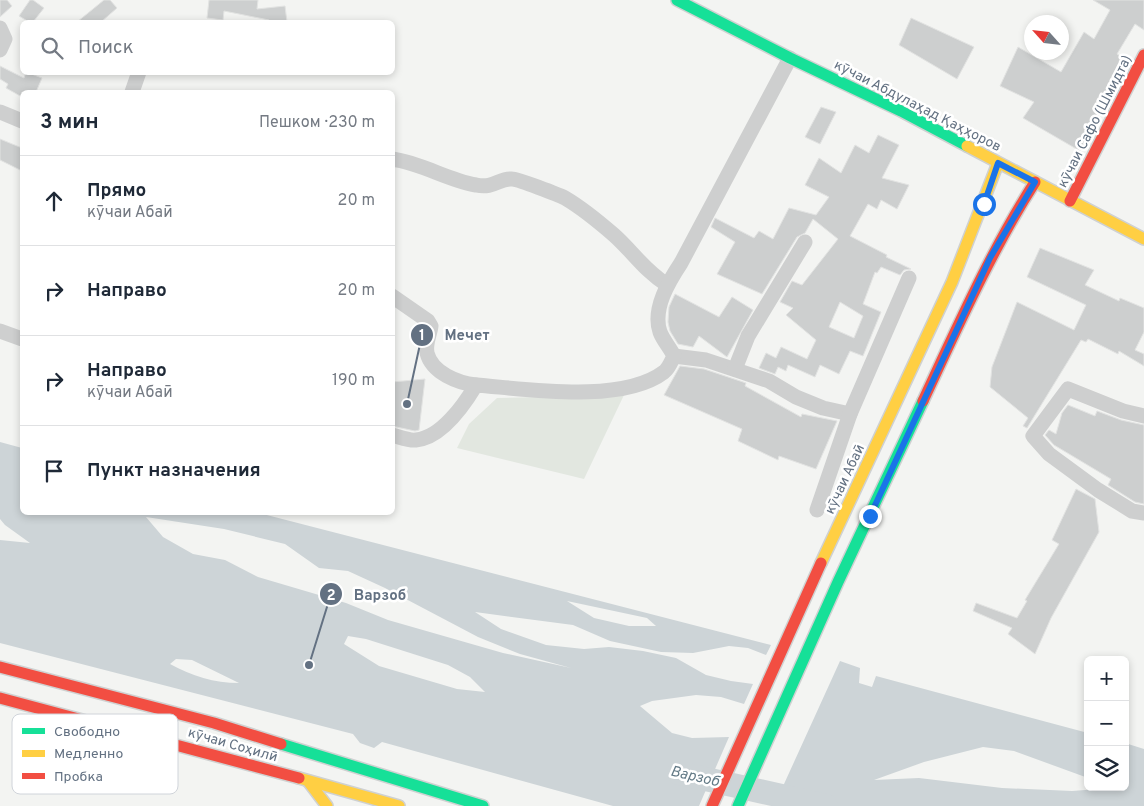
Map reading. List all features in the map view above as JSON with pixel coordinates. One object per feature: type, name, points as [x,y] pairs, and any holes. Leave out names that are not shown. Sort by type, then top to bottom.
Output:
[{"type":"main road","name":"кӯчаи Абдулаҳад Қаҳҳоров","points":[[677,0],[790,58],[901,111],[1144,238]]},
{"type":"main road","name":"кӯчаи Сафо (Шмидта)","points":[[1070,201],[1144,55]]},
{"type":"main road","name":"кӯчаи Абаӣ","points":[[712,806],[816,573],[967,247],[998,163]]},
{"type":"main road","points":[[738,806],[838,582],[990,258],[1035,182]]},
{"type":"main road","points":[[0,667],[214,723],[483,806]]},
{"type":"main road","name":"кӯчаи Соҳилӣ","points":[[0,698],[62,714]]},
{"type":"main road","name":"кӯчаи Соҳилӣ","points":[[178,745],[399,806]]},
{"type":"main road","points":[[308,781],[327,806]]},
{"type":"street","points":[[0,28],[5,39],[0,50]]},
{"type":"street","points":[[674,356],[660,331],[658,310],[666,284],[681,263],[790,58]]},
{"type":"street","points":[[133,90],[138,75]]},
{"type":"street","points":[[0,112],[20,120]]},
{"type":"street","points":[[395,159],[407,161],[474,185],[492,186],[502,180],[512,178],[564,198],[614,235],[650,273],[666,284]]},
{"type":"street","points":[[735,369],[748,336],[805,242]]},
{"type":"street","points":[[817,510],[850,414],[909,278]]},
{"type":"street","points":[[395,298],[428,321],[431,326],[427,340],[427,354],[441,372],[461,383],[476,386],[549,391],[597,392],[619,390],[654,378],[665,371],[674,356]]},
{"type":"street","points":[[0,331],[20,338]]},
{"type":"street","points":[[674,356],[706,360],[735,369],[769,381],[796,397],[823,408],[850,414]]},
{"type":"street","points":[[395,436],[414,440],[427,438],[460,410],[476,386]]},
{"type":"street","points":[[1144,416],[1123,411],[1068,389],[1033,436],[1050,454],[1098,490],[1132,511],[1144,513]]},
{"type":"shaded area","points":[[624,395],[584,479],[457,448],[469,424],[497,398]]},
{"type":"water","points":[[0,442],[20,447],[20,515],[267,515],[771,645],[766,655],[748,648],[729,646],[693,653],[661,652],[610,641],[573,625],[475,612],[501,629],[546,645],[584,649],[609,647],[643,651],[676,658],[706,675],[753,684],[744,704],[721,697],[696,695],[652,701],[640,706],[672,733],[692,738],[729,737],[699,806],[613,806],[382,742],[374,748],[360,743],[353,734],[0,643],[0,540],[30,543],[5,525],[0,519]],"holes":[[[146,517],[224,529],[285,544],[319,568],[348,571],[385,588],[478,637],[520,654],[571,668],[503,653],[388,620],[346,603],[258,577],[225,560],[193,554],[163,537]],[[567,601],[647,618],[656,626],[629,626],[594,618]],[[348,636],[366,639],[448,665],[470,677],[485,692],[457,689],[379,666],[344,644]],[[176,659],[192,660],[239,683],[221,682],[187,672],[170,664]]]},
{"type":"water","points":[[840,661],[860,668],[859,683],[872,687],[876,676],[1084,732],[1084,777],[1014,751],[983,747],[924,762],[874,780],[919,778],[1002,788],[1129,791],[1129,744],[1144,749],[1144,806],[774,806]]},
{"type":"building","points":[[0,0],[7,0],[12,6],[0,17]]},
{"type":"building","points":[[30,0],[44,8],[35,20],[26,20],[19,16]]},
{"type":"building","points":[[104,0],[110,0],[117,8],[103,20],[79,20]]},
{"type":"building","points":[[209,0],[258,0],[257,9],[285,6],[287,20],[269,20],[224,11],[223,20],[207,18]]},
{"type":"building","points":[[1093,0],[1144,0],[1144,30],[1135,24],[1117,54],[1128,61],[1093,130],[1080,151],[1023,118],[1034,102],[1000,86],[1018,47],[1024,50],[1024,60],[1040,60],[1061,72],[1084,32],[1094,39],[1110,10]]},
{"type":"building","points":[[911,18],[974,47],[957,79],[899,45]]},
{"type":"building","points":[[0,66],[24,78],[25,75],[34,75],[42,78],[37,90],[20,90],[20,96],[6,88],[8,84],[0,79]]},
{"type":"building","points":[[821,107],[836,112],[820,144],[805,137]]},
{"type":"building","points":[[878,135],[899,145],[882,178],[909,185],[897,209],[881,200],[877,209],[868,204],[850,236],[911,269],[904,270],[900,275],[881,267],[877,273],[875,272],[863,304],[881,312],[863,356],[850,351],[839,374],[820,365],[815,377],[788,365],[786,371],[778,367],[775,374],[759,368],[766,353],[776,358],[781,347],[807,359],[816,340],[786,315],[793,308],[780,302],[792,281],[802,285],[838,239],[813,219],[805,233],[797,237],[762,294],[717,274],[735,242],[711,227],[715,218],[754,238],[759,231],[773,239],[789,208],[816,215],[829,197],[805,185],[819,158],[841,173],[855,145],[869,153]],"holes":[[[840,302],[863,316],[854,338],[829,327]]]},
{"type":"building","points":[[0,139],[20,147],[20,170],[0,160]]},
{"type":"building","points":[[1040,248],[1094,270],[1085,285],[1119,301],[1120,298],[1144,308],[1144,332],[1135,350],[1144,354],[1144,366],[1119,351],[1118,354],[1088,339],[1086,342],[1081,340],[1027,428],[1023,426],[1028,418],[990,387],[992,367],[1017,302],[1074,330],[1086,305],[1027,277]]},
{"type":"building","points":[[675,294],[719,317],[732,297],[753,310],[727,357],[699,336],[693,347],[678,344],[670,331],[668,322],[669,307]]},
{"type":"building","points":[[680,366],[704,369],[746,383],[745,386],[801,417],[802,414],[837,421],[816,469],[779,456],[778,460],[738,441],[742,429],[664,395]]},
{"type":"building","points":[[425,379],[419,430],[415,431],[395,427],[395,382]]},
{"type":"building","points":[[1068,405],[1095,416],[1097,411],[1121,420],[1144,425],[1144,504],[1135,502],[1108,485],[1111,479],[1054,445],[1045,435],[1049,430],[1056,434],[1062,413]]},
{"type":"building","points":[[1076,489],[1095,499],[1099,532],[1051,618],[1035,654],[1008,634],[1012,628],[973,611],[976,603],[1017,618],[1027,601],[1025,600],[1059,544],[1052,540]]},
{"type":"waterway","name":"Варзоб","points":[[679,773],[826,806]]},
{"type":"traffic: fast","points":[[677,0],[790,58],[901,111],[967,146]]},
{"type":"traffic: fast","points":[[738,806],[838,582],[923,401]]},
{"type":"traffic: fast","points":[[281,744],[483,806]]},
{"type":"traffic: slow","points":[[967,146],[1144,239]]},
{"type":"traffic: slow","points":[[821,563],[952,282],[998,163]]},
{"type":"traffic: slow","points":[[299,778],[399,806]]},
{"type":"traffic: slow","points":[[308,781],[327,806]]},
{"type":"traffic: jam","points":[[1070,201],[1144,55]]},
{"type":"traffic: jam","points":[[923,401],[989,262],[1035,182]]},
{"type":"traffic: jam","points":[[712,806],[821,563]]},
{"type":"traffic: jam","points":[[0,667],[214,723],[281,744]]},
{"type":"traffic: jam","points":[[0,698],[60,714]]},
{"type":"traffic: jam","points":[[178,746],[299,778]]},
{"type":"place","name":"Мечет","points":[[407,404]]},
{"type":"place","name":"Варзоб","points":[[309,665]]},
{"type":"route","points":[[870,516],[990,258],[1035,182],[998,163],[984,204]]}]
